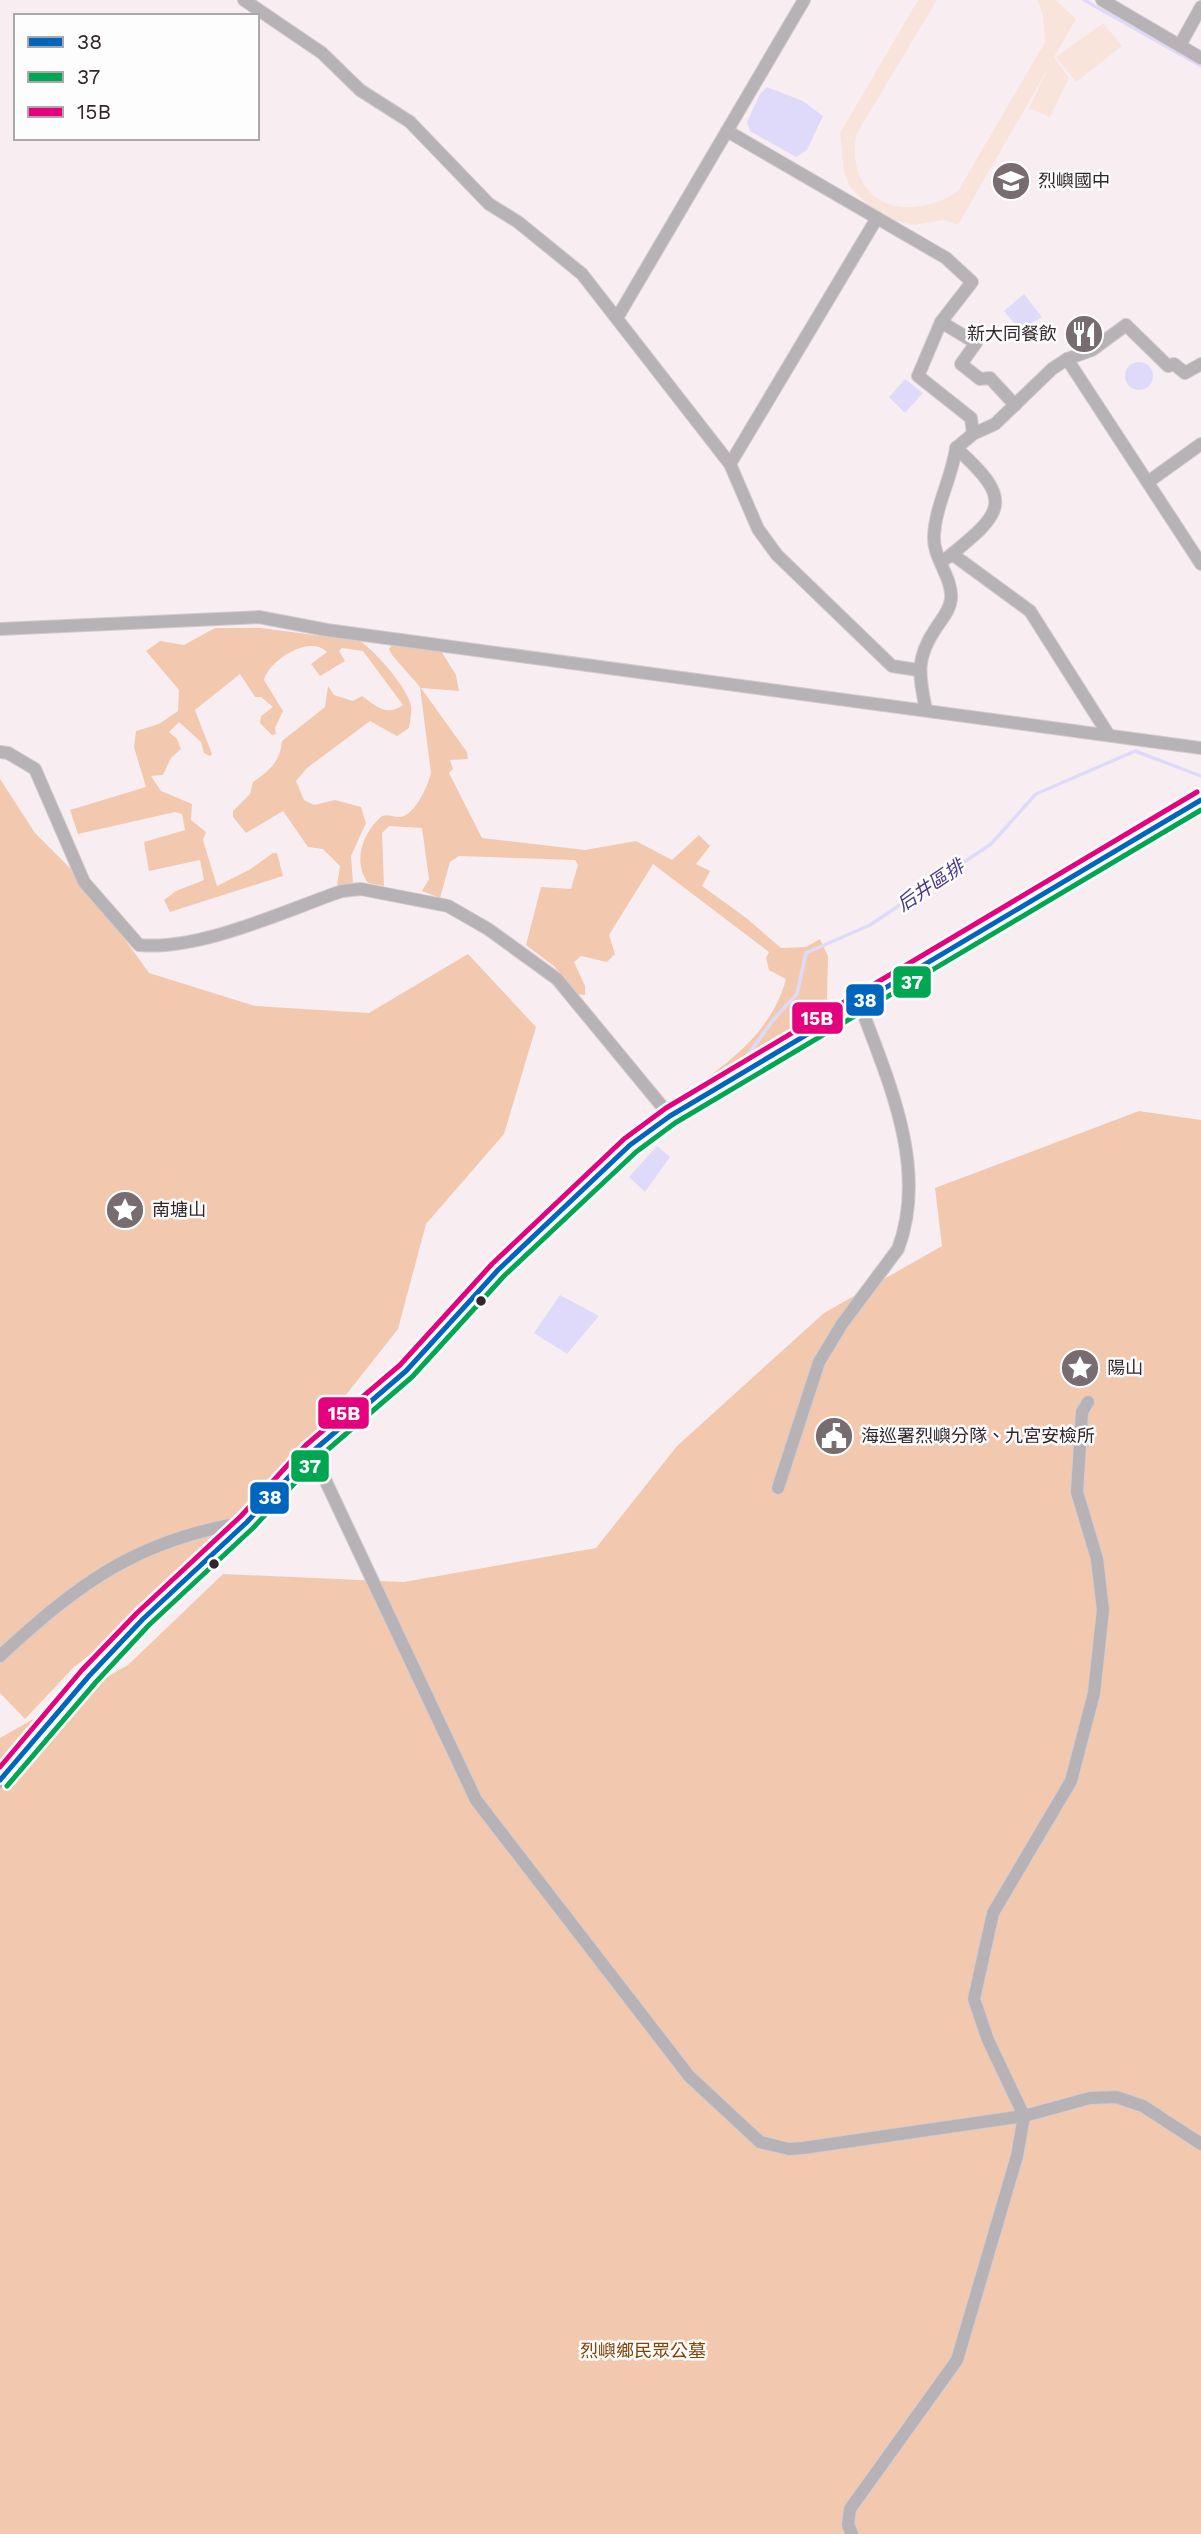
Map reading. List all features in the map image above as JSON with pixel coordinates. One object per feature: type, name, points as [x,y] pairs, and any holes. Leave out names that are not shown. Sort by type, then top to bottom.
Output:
[{"type":"main road","points":[[0,1780],[89,1676],[143,1619],[247,1522],[312,1452],[406,1371],[498,1270],[630,1146],[670,1116],[1201,800]]},
{"type":"street","points":[[244,0],[322,53],[360,90],[410,122],[489,204],[518,222],[582,274],[730,464],[758,529],[777,555],[827,607],[892,666],[918,670]]},
{"type":"street","points":[[617,318],[804,0]]},
{"type":"street","points":[[1102,0],[1201,58]]},
{"type":"street","points":[[1180,45],[1201,7]]},
{"type":"street","points":[[727,131],[946,258],[972,282],[941,322],[918,376],[971,418],[973,434]]},
{"type":"street","points":[[730,464],[877,218]]},
{"type":"street","points":[[941,322],[976,342],[961,364],[981,379],[990,378],[1015,405]]},
{"type":"street","points":[[926,710],[918,670],[928,640],[946,613],[951,598],[934,538],[942,500],[953,474],[956,448],[973,434],[995,424],[1067,359],[1091,350],[1126,325],[1168,366],[1174,364],[1185,373],[1201,364]]},
{"type":"street","points":[[1067,359],[1200,562]]},
{"type":"street","points":[[1148,482],[1201,444]]},
{"type":"street","points":[[941,563],[988,522],[997,501],[994,488],[956,448]]},
{"type":"street","points":[[952,554],[1030,611],[1108,734]]},
{"type":"street","points":[[0,629],[259,617],[327,631],[1201,748]]},
{"type":"street","points":[[0,752],[8,753],[35,769],[84,882],[139,945],[159,947],[194,941],[342,891],[361,889],[448,906],[488,929],[557,979],[670,1116]]},
{"type":"street","points":[[778,1488],[819,1362],[842,1324],[898,1249],[903,1236],[907,1204],[907,1161],[898,1107],[859,1002]]},
{"type":"street","points":[[852,2534],[848,2525],[850,2509],[957,2360],[1017,2156],[1024,2116],[988,2040],[974,1998],[993,1913],[1071,1781],[1094,1693],[1103,1609],[1097,1559],[1077,1492],[1082,1412],[1088,1402]]},
{"type":"street","points":[[312,1452],[476,1800],[689,2076],[760,2142],[789,2150],[1024,2116],[1090,2098],[1115,2097],[1143,2106],[1201,2144]]},
{"type":"street","points":[[0,1656],[64,1599],[147,1548],[214,1527],[247,1522]]},
{"type":"shaded area","points":[[918,0],[937,0],[856,135],[855,158],[860,177],[870,192],[883,202],[900,207],[918,207],[958,191],[1045,42],[1043,15],[1037,0],[1056,0],[1076,19],[1054,57],[1069,78],[1050,117],[1029,108],[1050,65],[958,225],[944,220],[912,225],[879,216],[850,187],[844,172],[840,133]]},
{"type":"shaded area","points":[[1103,23],[1122,46],[1076,82],[1056,57]]},
{"type":"shaded area","points":[[767,87],[803,101],[823,116],[807,150],[796,157],[750,131],[747,122],[760,94]]},
{"type":"shaded area","points":[[1024,294],[1042,317],[1020,330],[1004,311]]},
{"type":"shaded area","points":[[1139,362],[1149,366],[1153,376],[1149,386],[1139,390],[1129,386],[1125,376],[1129,366]]},
{"type":"shaded area","points":[[905,379],[923,393],[905,413],[889,397]]},
{"type":"shaded area","points":[[657,1146],[670,1157],[645,1192],[629,1177]]},
{"type":"shaded area","points":[[560,1295],[599,1316],[567,1354],[534,1333]]},
{"type":"green space","points":[[215,628],[261,628],[360,641],[382,661],[409,698],[409,728],[397,736],[370,721],[307,768],[296,781],[304,800],[314,805],[335,800],[361,807],[366,823],[351,856],[353,883],[337,885],[340,866],[323,849],[308,847],[283,811],[246,833],[233,817],[233,811],[250,794],[253,782],[273,765],[279,755],[282,741],[325,707],[328,686],[334,695],[353,701],[362,696],[386,710],[403,705],[363,651],[342,648],[339,651],[345,661],[320,676],[311,664],[327,652],[319,647],[300,648],[273,665],[264,680],[283,711],[275,728],[276,734],[272,735],[260,723],[261,716],[273,707],[261,697],[255,697],[240,674],[195,710],[212,754],[210,756],[204,753],[201,742],[179,722],[169,732],[177,739],[181,749],[171,758],[163,775],[151,776],[161,791],[192,804],[191,820],[206,832],[203,840],[217,886],[249,870],[273,853],[277,853],[283,876],[170,912],[164,900],[176,891],[204,880],[200,860],[149,871],[144,842],[185,830],[182,814],[175,812],[78,834],[70,810],[146,787],[134,747],[136,731],[159,724],[178,711],[179,690],[146,651],[160,641],[184,645]]},
{"type":"green space","points":[[392,645],[441,651],[456,675],[459,691],[421,688],[467,752],[468,759],[450,760],[453,769],[449,773],[482,838],[585,850],[636,841],[672,860],[699,835],[710,846],[696,864],[710,871],[702,886],[745,917],[781,948],[806,947],[820,939],[828,956],[827,999],[837,1005],[676,1104],[672,1103],[724,1065],[755,1035],[779,1000],[786,979],[769,970],[766,958],[769,952],[653,864],[609,935],[615,954],[607,962],[581,956],[574,962],[585,986],[585,995],[576,994],[555,967],[526,945],[541,887],[571,889],[578,865],[575,860],[459,856],[450,862],[440,898],[422,891],[429,879],[422,828],[389,826],[382,833],[384,886],[368,883],[363,874],[360,856],[365,838],[382,816],[399,817],[410,812],[424,793],[431,773],[420,687],[392,655],[389,649]]},
{"type":"green space","points":[[0,779],[35,833],[84,882],[149,973],[255,1006],[369,1013],[468,954],[536,1027],[504,1134],[426,1224],[398,1329],[289,1467],[165,1598],[74,1667],[25,1719],[0,1693]]},
{"type":"green space","name":"烈嶼鄉民眾公墓","points":[[1139,1111],[1201,1120],[1201,2534],[0,2534],[0,1738],[128,1665],[223,1574],[404,1582],[596,1548],[677,1446],[824,1313],[942,1246],[935,1188]]},
{"type":"waterway","points":[[1084,0],[1201,66]]},
{"type":"waterway","name":"后井區排","points":[[731,1071],[748,1055],[773,1020],[797,994],[806,953],[870,925],[991,844],[1036,794],[1135,751],[1201,776]]},
{"type":"transit line","name":"15B","points":[[0,1767],[82,1670],[137,1613],[241,1516],[306,1445],[400,1365],[492,1264],[624,1139],[666,1108],[1197,792]]},
{"type":"transit line","name":"38","points":[[0,1780],[89,1676],[143,1619],[247,1522],[312,1452],[406,1371],[498,1270],[630,1145],[670,1116],[1201,800]]},
{"type":"transit line","name":"37","points":[[7,1786],[149,1625],[253,1528],[318,1458],[412,1377],[504,1276],[636,1152],[675,1123],[1201,810]]},
{"type":"place","name":"烈嶼國中","points":[[1011,181]]},
{"type":"place","name":"新大同餐飲","points":[[1084,334]]},
{"type":"place","name":"南塘山","points":[[125,1210]]},
{"type":"place","name":"陽山","points":[[1080,1368]]},
{"type":"place","name":"海巡署烈嶼分隊、九宮安檢所","points":[[834,1436]]}]
